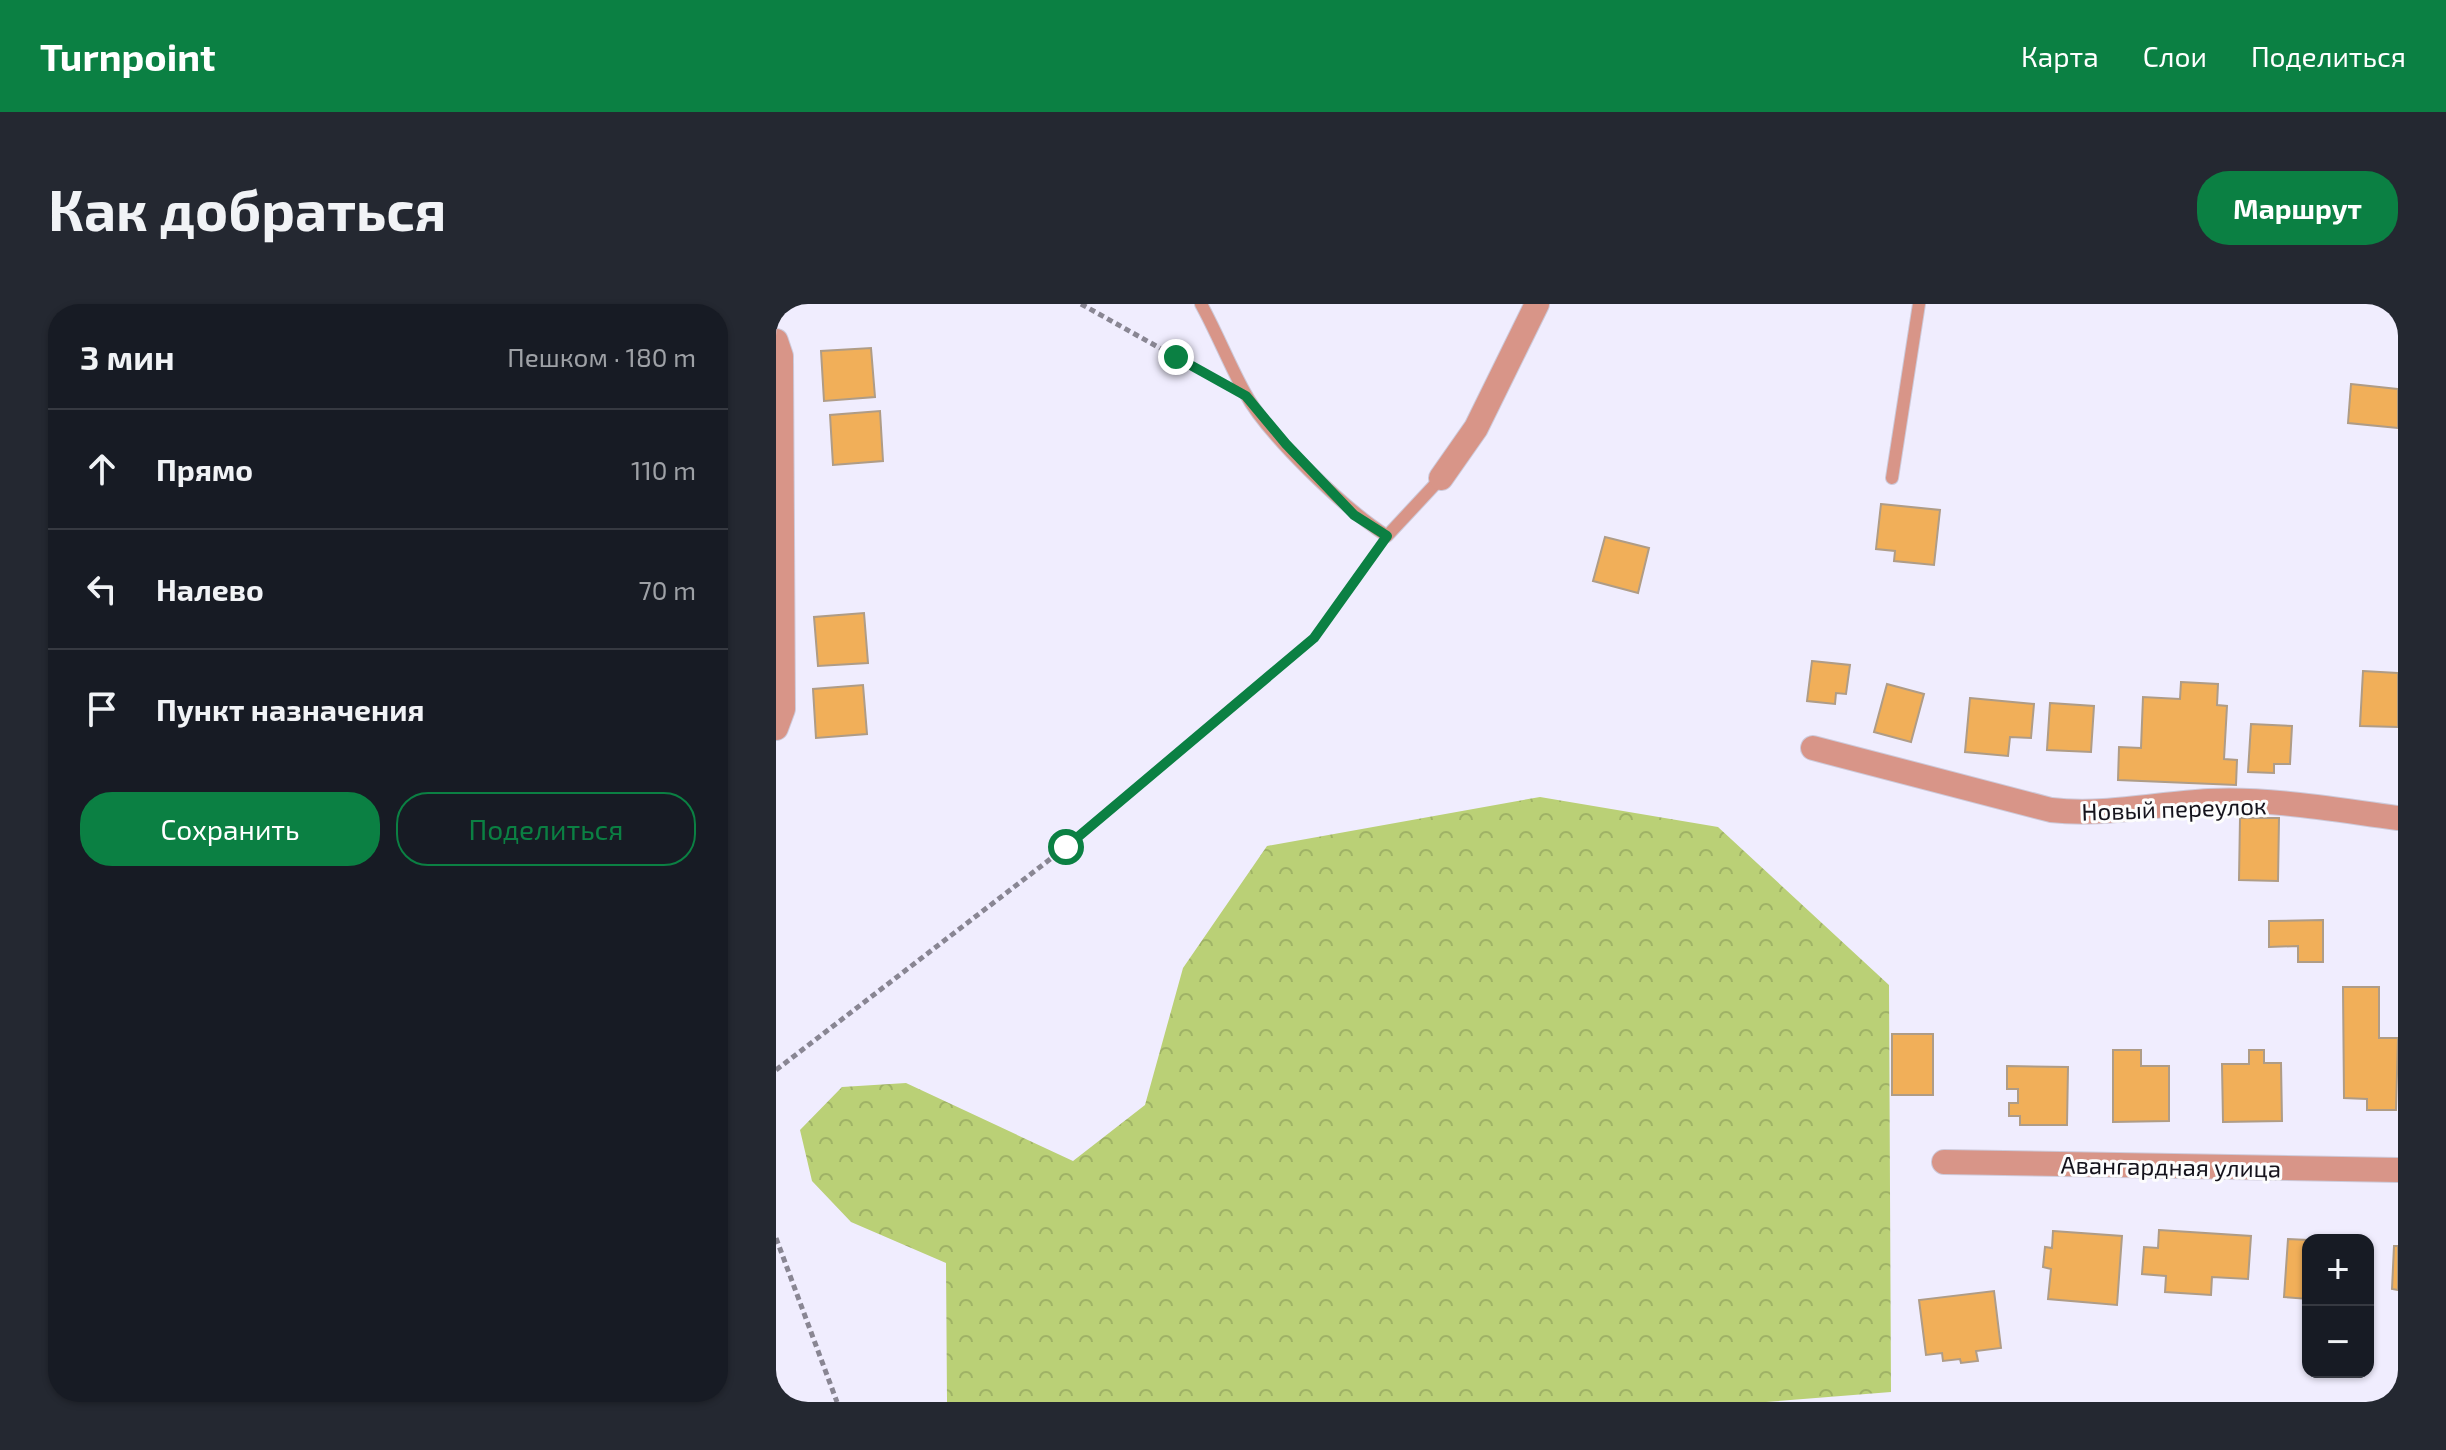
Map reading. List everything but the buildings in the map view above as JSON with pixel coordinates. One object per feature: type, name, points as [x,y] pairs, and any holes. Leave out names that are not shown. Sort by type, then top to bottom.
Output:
[{"type":"street","points":[[1441,478],[1476,428],[1537,304]]},
{"type":"street","points":[[776,341],[781,356],[783,709],[776,728]]},
{"type":"street","name":"Новый переулок","points":[[1813,748],[2051,810],[2086,814],[2211,801],[2398,818]]},
{"type":"street","name":"Авангардная улица","points":[[1944,1162],[2398,1170]]},
{"type":"lane","points":[[1201,304],[1246,396],[1286,444],[1354,515],[1387,536],[1441,478]]},
{"type":"lane","points":[[1892,478],[1919,304]]},
{"type":"path","points":[[1081,304],[1246,396]]},
{"type":"path","points":[[776,1070],[1066,847],[1314,638],[1387,536]]},
{"type":"path","points":[[776,1238],[837,1402]]},
{"type":"green space","points":[[1540,797],[1718,827],[1889,985],[1891,1392],[1766,1402],[947,1402],[946,1263],[851,1222],[812,1181],[800,1130],[842,1087],[906,1083],[1073,1161],[1145,1105],[1183,968],[1267,846]]},
{"type":"route","points":[[1066,847],[1314,638],[1387,536],[1354,515],[1286,444],[1246,396],[1176,357]]}]
